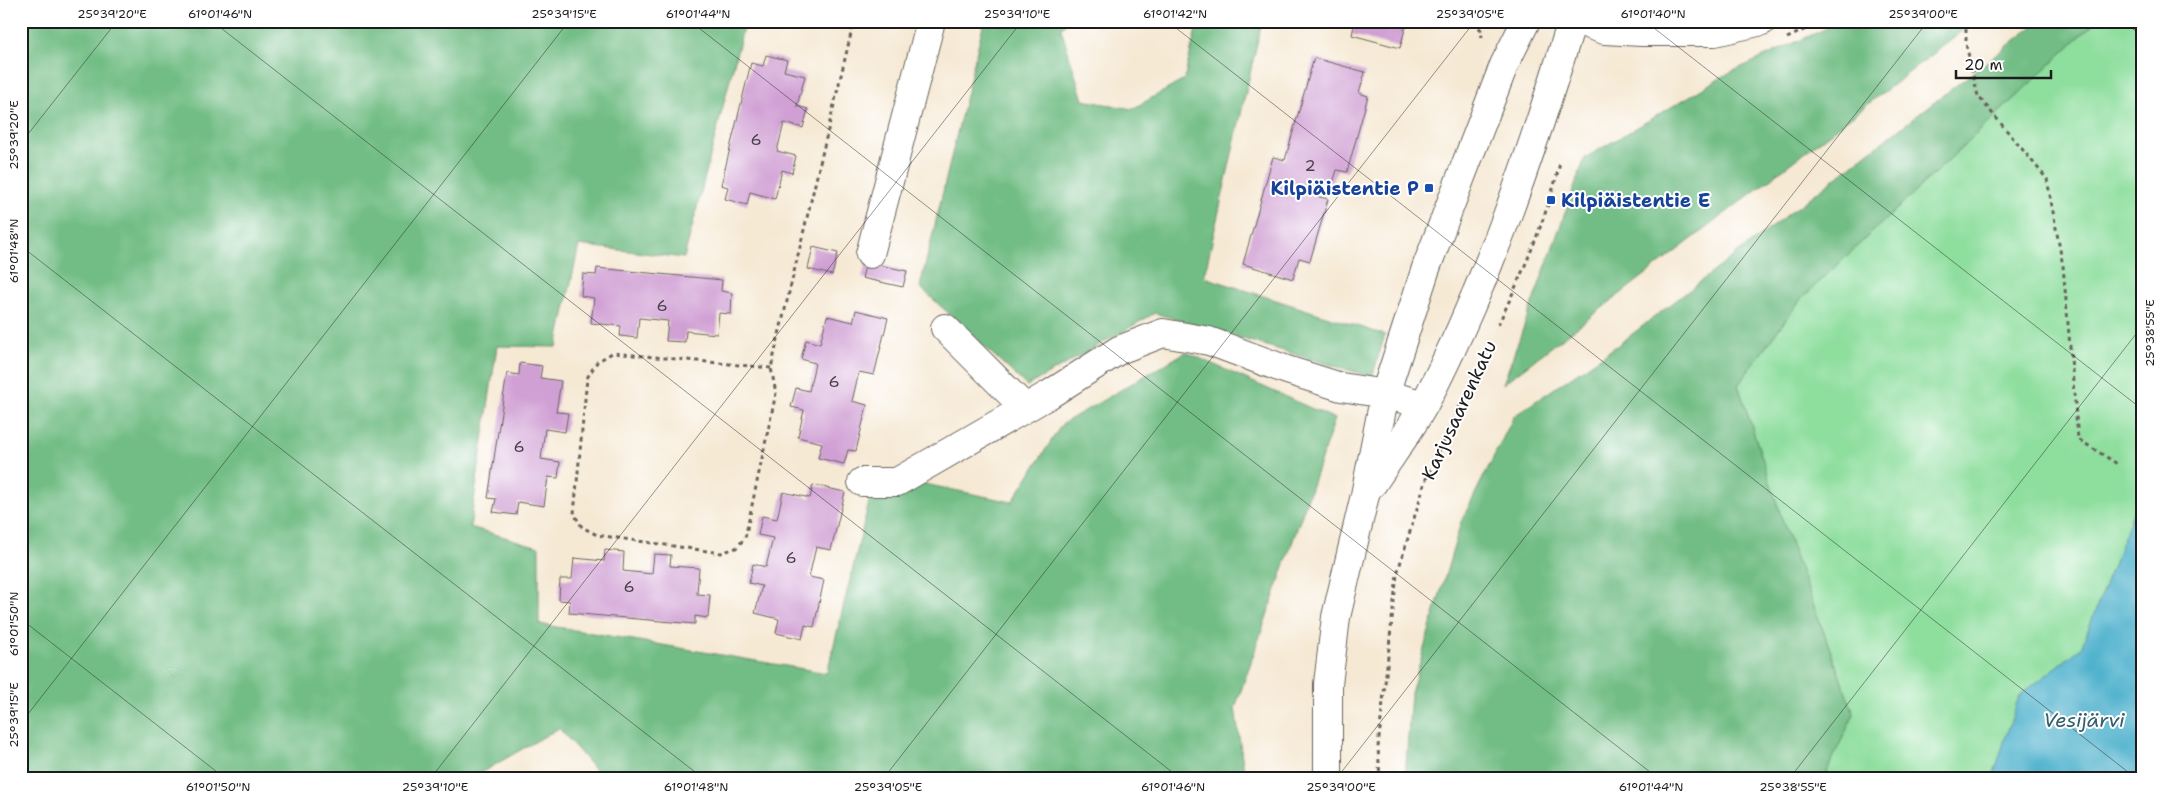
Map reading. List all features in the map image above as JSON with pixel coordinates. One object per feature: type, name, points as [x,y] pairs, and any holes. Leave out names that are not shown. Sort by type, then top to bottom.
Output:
[{"type":"street","points":[[870,254],[931,21]]},
{"type":"street","name":"Karjusaarenkatu","points":[[1328,779],[1328,684],[1336,617],[1365,495],[1385,394],[1433,250],[1504,66],[1526,21]]},
{"type":"street","name":"Karjusaarenkatu","points":[[1365,495],[1424,405],[1488,270],[1572,21]]},
{"type":"street","points":[[1579,21],[1604,30],[1666,26],[1715,32],[1762,21]]},
{"type":"street","points":[[945,328],[1025,408]]},
{"type":"street","points":[[862,482],[897,482],[1025,408],[1119,350],[1163,332],[1208,341],[1287,370],[1342,387],[1385,394],[1424,405]]},
{"type":"path","points":[[771,368],[612,353],[597,362],[588,378],[574,514],[582,527],[597,535],[720,553],[736,548],[745,538],[776,393],[771,368],[854,21]]},
{"type":"path","points":[[1966,21],[1966,44],[1978,96],[2047,179],[2064,266],[2078,439],[2119,465]]},
{"type":"path","name":"Karjusaarenkatu","points":[[1495,333],[1523,272],[1551,200],[1562,154]]},
{"type":"path","name":"Karjusaarenkatu","points":[[1380,779],[1378,747],[1397,574],[1426,479],[1470,385]]},
{"type":"green space","points":[[21,21],[745,21],[684,258],[579,245],[557,347],[497,346],[470,527],[539,547],[539,624],[827,673],[876,474],[1012,502],[1062,424],[1186,352],[1335,419],[1235,708],[1245,779],[603,779],[559,728],[470,779],[21,779]]},
{"type":"green space","points":[[984,21],[1067,21],[1061,29],[1083,100],[1132,109],[1184,80],[1198,21],[1262,21],[1204,277],[1385,335],[1372,377],[1155,313],[1027,386],[920,287]]},
{"type":"green space","points":[[1842,21],[1976,21],[1503,384],[1585,158],[1729,73]]},
{"type":"green space","points":[[2040,21],[2093,21],[2094,23],[1800,300],[1738,385],[1786,531],[1854,714],[1823,779],[1405,779],[1411,693],[1461,522],[1514,416],[1618,345]]},
{"type":"green space","points":[[2093,21],[2143,21],[2143,779],[1823,779],[1854,714],[1786,531],[1738,385],[1800,300],[2094,23]]},
{"type":"water","name":"Vesijärvi","points":[[2143,487],[2143,779],[1992,779],[2019,696],[2081,648]]},
{"type":"building","points":[[1355,21],[1407,21],[1400,48],[1352,35]]},
{"type":"building","points":[[766,55],[787,60],[784,71],[805,76],[797,106],[808,109],[803,128],[784,123],[777,151],[796,156],[792,173],[782,170],[775,199],[750,192],[747,205],[725,199],[728,187],[721,185],[751,63],[763,66]]},
{"type":"building","points":[[1314,58],[1365,72],[1359,93],[1368,96],[1347,172],[1337,170],[1333,183],[1321,180],[1316,196],[1328,199],[1310,261],[1299,258],[1293,279],[1243,264],[1273,157],[1285,160]]},
{"type":"building","points":[[813,247],[838,253],[832,275],[808,269]]},
{"type":"building","points":[[866,262],[907,271],[903,287],[862,278]]},
{"type":"building","points":[[597,268],[722,280],[721,291],[732,293],[731,314],[719,313],[717,334],[686,331],[685,342],[666,341],[668,321],[639,318],[637,338],[620,336],[621,326],[591,323],[594,298],[581,296],[583,274],[596,275]]},
{"type":"building","points":[[856,310],[888,318],[874,375],[859,372],[852,401],[867,405],[856,451],[848,450],[844,464],[818,458],[822,443],[798,437],[804,410],[791,407],[796,388],[809,391],[815,363],[801,359],[806,340],[820,344],[827,316],[853,322]]},
{"type":"building","points":[[520,363],[542,366],[540,378],[561,381],[556,412],[568,413],[565,432],[545,429],[541,459],[560,462],[558,478],[548,477],[544,506],[518,502],[516,515],[493,512],[496,499],[488,498],[507,373],[519,375]]},
{"type":"building","points":[[813,485],[845,492],[831,550],[816,547],[809,577],[824,580],[814,627],[805,625],[802,639],[776,633],[779,619],[755,613],[762,586],[749,583],[753,564],[766,567],[773,538],[758,535],[762,516],[777,519],[783,492],[810,498]]},
{"type":"building","points":[[605,550],[624,552],[623,571],[652,574],[654,554],[671,555],[670,566],[699,568],[697,594],[710,595],[708,618],[695,616],[695,624],[569,613],[570,601],[559,600],[560,579],[572,579],[574,558],[604,561]]},
{"type":"place","name":"Kilpiäistentie P","points":[[1429,188]]},
{"type":"place","name":"Kilpiäistentie E","points":[[1551,200]]}]
